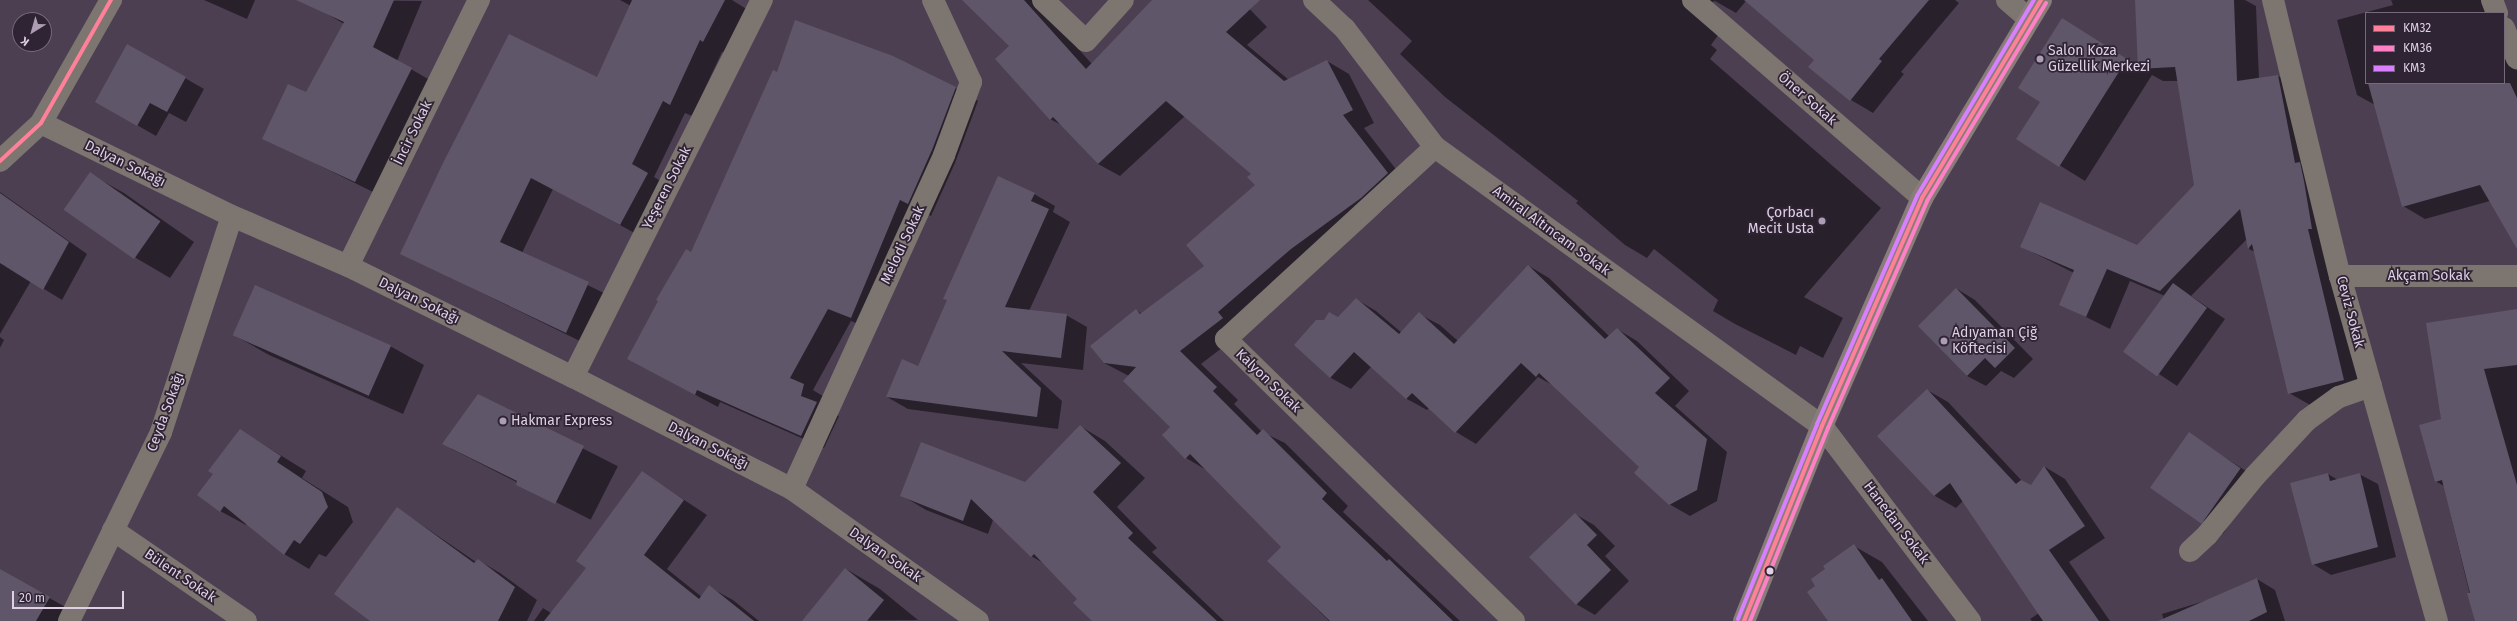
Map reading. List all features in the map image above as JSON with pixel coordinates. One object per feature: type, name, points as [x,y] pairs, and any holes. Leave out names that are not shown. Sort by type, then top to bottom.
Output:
[{"type":"main road","points":[[1744,621],[1822,426],[1922,198],[2041,0]]},
{"type":"street","points":[[0,160],[41,123],[111,0]]},
{"type":"street","name":"İncir Sokak","points":[[348,266],[479,0]]},
{"type":"street","name":"Yeşeren Sokak","points":[[573,376],[762,0]]},
{"type":"street","name":"Melodi Sokak","points":[[792,489],[944,155],[971,82],[933,0]]},
{"type":"street","points":[[1043,0],[1086,41],[1123,0]]},
{"type":"street","name":"Amiral Altıncam Sokak","points":[[1314,0],[1345,29],[1435,147],[1822,426]]},
{"type":"street","name":"Öner Sokak","points":[[1693,0],[1922,198]]},
{"type":"street","points":[[2007,0],[2029,19]]},
{"type":"street","name":"Ceviz Sokak","points":[[2273,0],[2340,276],[2437,621]]},
{"type":"street","points":[[2492,0],[2497,12]]},
{"type":"street","points":[[2505,30],[2517,58]]},
{"type":"street","name":"Dalyan Sokağı","points":[[41,123],[232,216],[348,266],[573,376],[792,489]]},
{"type":"street","name":"Kalyon Sokak","points":[[1435,147],[1226,340],[1514,621]]},
{"type":"street","name":"Ceyda Sokağı","points":[[69,621],[161,432],[232,216]]},
{"type":"street","name":"Akçam Sokak","points":[[2340,276],[2517,276]]},
{"type":"street","points":[[2190,551],[2207,536],[2255,476],[2307,420],[2339,397],[2371,386]]},
{"type":"street","name":"Hanedan Sokak","points":[[1822,426],[1970,621]]},
{"type":"street","name":"Dalyan Sokak","points":[[792,489],[978,621]]},
{"type":"street","name":"Bülent Sokak","points":[[113,530],[246,621]]},
{"type":"building","points":[[296,0],[394,0],[373,47],[412,68],[355,182],[262,139],[288,84],[306,92],[344,22]]},
{"type":"building","points":[[632,0],[725,0],[703,42],[700,40],[670,105],[663,101],[632,164],[648,173],[620,225],[531,178],[500,242],[589,282],[566,333],[400,254],[443,163],[509,34],[597,77]]},
{"type":"building","points":[[962,0],[1024,0],[1086,69],[1152,0],[1260,0],[1226,32],[1284,81],[1327,60],[1353,110],[1343,115],[1388,173],[1361,198],[1291,249],[1218,312],[1223,318],[1180,351],[1217,387],[1213,391],[1257,435],[1263,429],[1327,493],[1322,499],[1387,561],[1389,559],[1453,621],[1330,621],[1267,561],[1281,547],[1190,454],[1185,459],[1162,435],[1170,427],[1123,381],[1136,367],[1104,363],[1090,346],[1136,309],[1140,314],[1204,266],[1186,245],[1255,185],[1247,177],[1251,174],[1166,101],[1098,164],[1053,117],[1050,120],[995,59],[1009,46]]},
{"type":"building","points":[[1744,0],[1929,0],[1879,59],[1882,61],[1850,101],[1808,67],[1814,60]]},
{"type":"building","points":[[2135,0],[2234,0],[2237,81],[2278,75],[2295,163],[2300,162],[2304,181],[2312,229],[2308,229],[2344,380],[2288,394],[2252,244],[2248,249],[2240,209],[2160,291],[2107,269],[2086,317],[2059,305],[2074,270],[2020,247],[2040,202],[2137,245],[2194,185],[2175,67],[2138,69]]},
{"type":"building","points":[[2062,18],[2127,59],[2059,167],[2016,139],[2040,102],[2018,88]]},
{"type":"building","points":[[795,20],[893,56],[956,87],[932,150],[908,204],[900,200],[851,318],[828,309],[790,378],[804,384],[801,396],[817,402],[801,436],[697,390],[695,395],[627,359],[658,301],[656,300],[686,249],[691,252],[773,70],[777,72]]},
{"type":"building","points":[[127,44],[186,77],[167,112],[150,103],[137,126],[95,102]]},
{"type":"building","points":[[2510,83],[2517,98],[2517,249],[2480,185],[2402,207],[2368,84]]},
{"type":"building","points":[[90,172],[160,221],[134,259],[64,210]]},
{"type":"building","points":[[998,176],[1035,193],[1031,201],[1049,209],[1005,307],[1067,314],[1061,358],[1002,351],[1041,388],[1037,417],[886,397],[902,359],[918,366],[947,300],[943,299]]},
{"type":"building","points":[[0,193],[69,242],[43,290],[0,263]]},
{"type":"building","points":[[1528,265],[1605,339],[1617,328],[1670,378],[1655,393],[1707,439],[1697,490],[1669,505],[1634,473],[1639,467],[1539,373],[1536,377],[1521,363],[1455,433],[1412,393],[1406,399],[1354,352],[1330,378],[1294,345],[1316,320],[1324,320],[1329,312],[1338,317],[1356,298],[1399,334],[1419,312],[1454,344]]},
{"type":"building","points":[[2173,283],[2207,308],[2157,376],[2123,352]]},
{"type":"building","points":[[255,285],[391,346],[369,396],[233,335]]},
{"type":"building","points":[[1956,288],[2015,348],[1995,368],[1985,358],[1967,376],[1918,326]]},
{"type":"building","points":[[2517,309],[2517,365],[2484,369],[2517,485],[2517,621],[2475,621],[2467,593],[2470,593],[2442,480],[2435,482],[2419,425],[2441,419],[2426,323]]},
{"type":"building","points":[[1927,389],[2016,484],[2021,480],[2031,485],[2044,466],[2085,526],[2049,550],[2099,621],[2043,621],[1950,483],[1934,496],[1877,436]]},
{"type":"building","points":[[478,394],[584,446],[555,504],[516,485],[517,481],[442,444]]},
{"type":"building","points":[[1080,425],[1121,463],[1093,492],[1133,533],[1128,538],[1217,621],[1092,621],[1073,603],[1077,599],[1034,554],[1031,557],[971,499],[963,521],[900,496],[921,442],[1025,482]]},
{"type":"building","points":[[240,429],[281,456],[277,462],[322,492],[328,507],[300,544],[294,540],[284,555],[224,506],[220,512],[197,495],[213,474],[208,471]]},
{"type":"building","points":[[2189,432],[2241,468],[2202,524],[2150,488]]},
{"type":"building","points":[[642,471],[684,500],[644,555],[699,599],[709,585],[754,621],[544,621],[586,568],[576,561]]},
{"type":"building","points":[[2328,473],[2330,481],[2360,473],[2378,547],[2312,565],[2290,483]]},
{"type":"building","points":[[397,507],[474,563],[478,559],[515,587],[498,621],[370,621],[334,594]]},
{"type":"building","points":[[1575,513],[1597,535],[1587,545],[1611,570],[1576,605],[1529,557]]},
{"type":"building","points":[[1854,544],[1879,580],[1882,578],[1912,621],[1828,621],[1807,592],[1815,586],[1811,579],[1825,569],[1823,566]]},
{"type":"building","points":[[845,568],[884,600],[867,621],[802,621]]},
{"type":"building","points":[[0,569],[50,597],[36,621],[0,621]]},
{"type":"building","points":[[2257,578],[2267,612],[2249,621],[2158,621]]},
{"type":"transit line","name":"KM32","points":[[0,161],[41,123],[111,0]]},
{"type":"transit line","name":"KM3","points":[[1738,619],[1817,424],[1917,196],[2034,0]]},
{"type":"transit line","name":"KM32","points":[[1744,621],[1822,426],[1922,198],[2041,0]]},
{"type":"transit line","name":"KM36","points":[[1750,621],[1828,428],[1927,201],[2046,3]]},
{"type":"place","name":"Salon Koza Güzellik Merkezi","points":[[2040,59]]},
{"type":"place","name":"Çorbacı Mecit Usta","points":[[1822,221]]},
{"type":"place","name":"Adıyaman Çiğ Köftecisi","points":[[1944,341]]},
{"type":"place","name":"Hakmar Express","points":[[503,421]]}]
